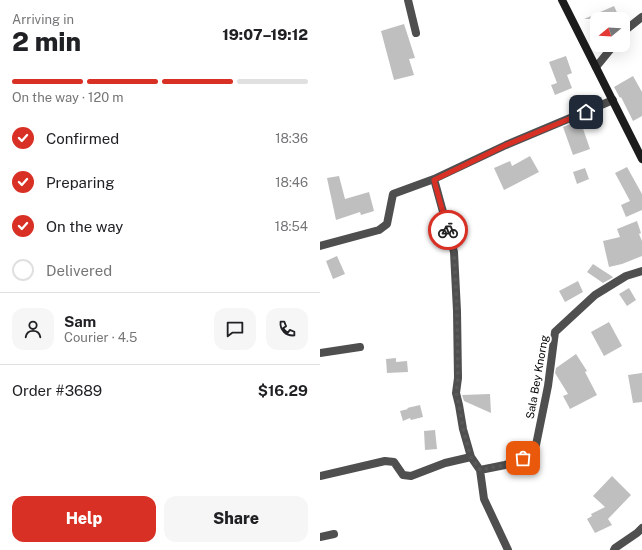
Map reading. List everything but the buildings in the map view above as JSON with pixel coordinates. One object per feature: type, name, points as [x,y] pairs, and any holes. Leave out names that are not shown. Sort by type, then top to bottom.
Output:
[{"type":"street","points":[[408,0],[416,33]]},
{"type":"street","points":[[562,0],[642,159]]},
{"type":"street","points":[[630,26],[642,16]]},
{"type":"street","points":[[596,67],[608,52]]},
{"type":"street","points":[[320,246],[379,230],[387,224],[393,194],[434,180],[506,145],[612,100]]},
{"type":"street","points":[[434,180],[454,252],[458,378],[456,393],[463,429],[471,457],[480,470],[484,499],[508,550]]},
{"type":"street","name":"Sala Bey Knorng","points":[[480,470],[505,465],[523,458],[536,445],[548,386],[555,332],[595,295],[626,276],[642,271]]},
{"type":"street","points":[[320,353],[360,347]]},
{"type":"street","points":[[320,476],[385,461],[394,462],[403,475],[411,476],[445,463],[471,457]]},
{"type":"street","points":[[614,550],[642,528]]},
{"type":"street","points":[[320,537],[334,534]]},
{"type":"way so far","points":[[448,230],[454,252],[457,311],[458,378],[456,393],[463,429],[471,457],[480,470],[505,465],[523,458]]},
{"type":"route","points":[[448,230],[434,180],[506,145],[586,112]]}]
